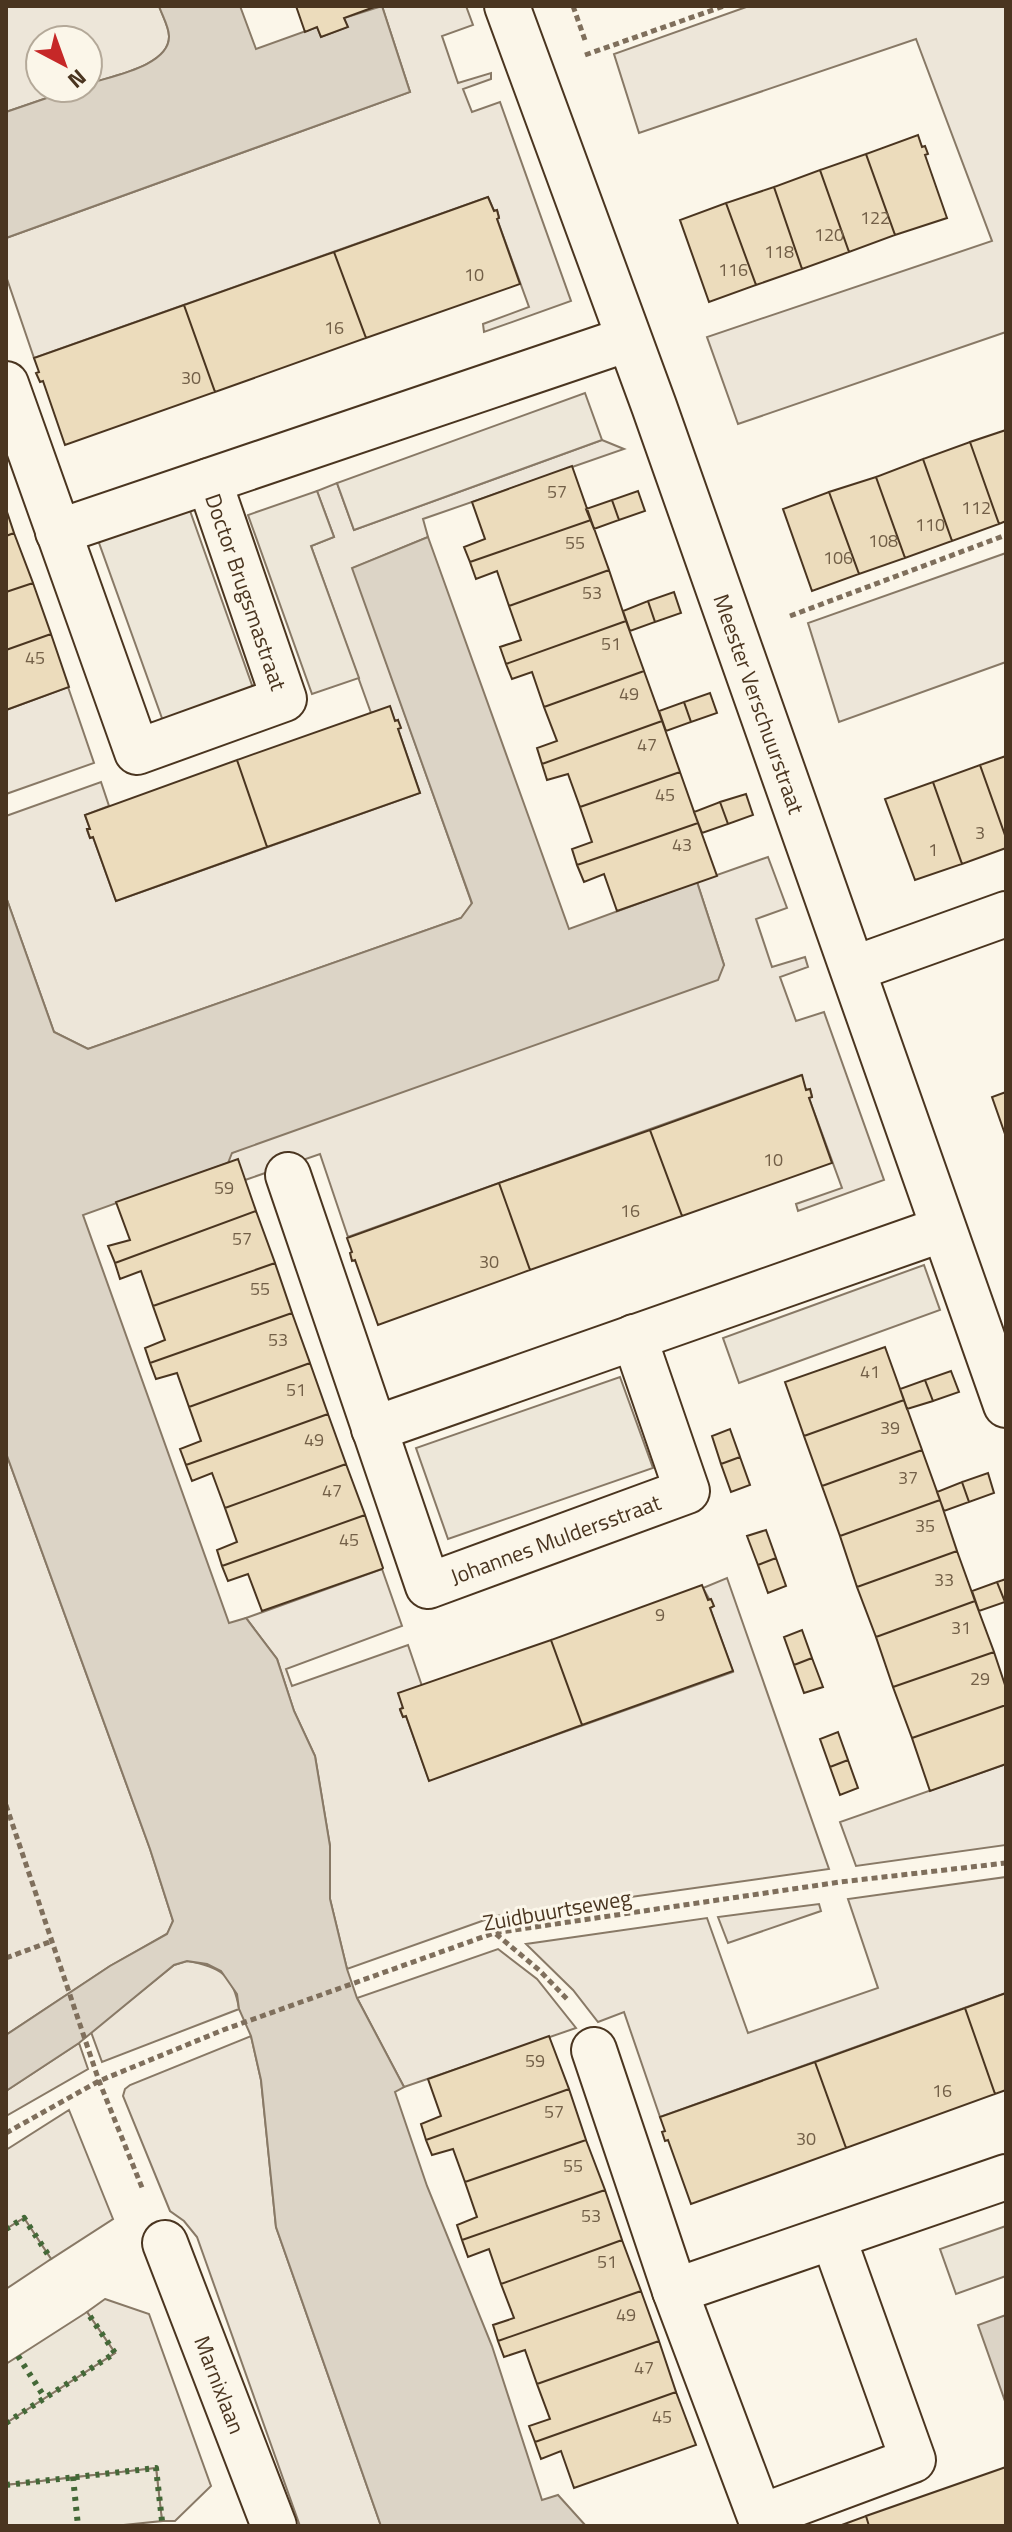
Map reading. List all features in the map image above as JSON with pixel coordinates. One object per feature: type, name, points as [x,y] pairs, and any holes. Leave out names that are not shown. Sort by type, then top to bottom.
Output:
[{"type":"street","name":"Meester Verschuurstraat","points":[[507,6],[660,421],[1006,1405]]},
{"type":"street","name":"Doctor Brugsmastraat","points":[[58,532],[628,339]]},
{"type":"street","name":"Doctor Brugsmastraat","points":[[6,384],[137,752],[284,699],[209,481]]},
{"type":"street","points":[[853,969],[1006,914]]},
{"type":"street","name":"Johannes Muldersstraat","points":[[288,1175],[428,1586],[687,1491],[634,1337]]},
{"type":"street","points":[[374,1429],[943,1229]]},
{"type":"street","points":[[594,2050],[675,2291],[760,2517],[913,2460],[833,2237]]},
{"type":"street","points":[[675,2291],[1006,2177]]},
{"type":"street","name":"Marnixlaan","points":[[165,2243],[274,2526]]},
{"type":"path","points":[[531,73],[724,6]]},
{"type":"path","points":[[790,616],[1006,535]]},
{"type":"path","points":[[6,1805],[99,2081],[165,2243]]},
{"type":"path","name":"Zuidbuurtseweg","points":[[6,2133],[99,2081],[223,2030],[494,1933],[840,1882],[1006,1863]]},
{"type":"path","points":[[494,1933],[565,1995],[586,2026],[594,2050]]},
{"type":"path","points":[[6,1958],[52,1941]]},
{"type":"shaded area","points":[[6,6],[159,6],[167,25],[167,46],[150,62],[104,79],[104,24],[24,24],[24,104],[29,104],[6,112]]},
{"type":"shaded area","points":[[159,6],[240,6],[256,49],[317,27],[321,37],[347,27],[344,18],[382,6],[410,92],[6,238],[6,112],[29,104],[104,104],[104,79],[138,68],[160,55],[167,46],[167,25]]},
{"type":"shaded area","points":[[382,6],[466,6],[473,25],[442,36],[458,83],[491,73],[491,79],[463,89],[472,112],[500,102],[571,301],[484,332],[483,324],[529,307],[497,219],[497,210],[494,211],[488,197],[34,358],[6,276],[6,238],[410,92]]},
{"type":"shaded area","points":[[749,6],[1006,6],[1006,332],[738,424],[707,337],[992,241],[916,39],[639,133],[614,54]]},
{"type":"shaded area","points":[[585,393],[602,440],[354,530],[337,483]]},
{"type":"shaded area","points":[[602,440],[624,449],[423,519],[428,537],[353,568],[472,904],[461,918],[88,1049],[54,1032],[6,897],[6,816],[101,782],[109,806],[85,815],[90,829],[87,830],[90,838],[93,837],[116,901],[420,793],[398,729],[398,720],[395,721],[390,707],[371,713],[311,546],[334,537],[317,491],[337,483],[354,530]]},
{"type":"shaded area","points":[[317,491],[334,537],[311,546],[359,678],[312,694],[248,515]]},
{"type":"shaded area","points":[[189,508],[253,688],[163,721],[98,540]]},
{"type":"shaded area","points":[[428,537],[569,929],[697,882],[724,965],[718,980],[232,1153],[228,1163],[83,1215],[229,1623],[246,1618],[277,1659],[294,1711],[315,1756],[330,1846],[330,1899],[347,1969],[357,1998],[404,2087],[395,2092],[427,2186],[492,2346],[542,2500],[558,2495],[586,2526],[381,2526],[276,2227],[261,2080],[237,1994],[221,1971],[207,1964],[187,1961],[174,1965],[79,2043],[6,2091],[6,2035],[110,1966],[167,1934],[173,1921],[150,1849],[6,1453],[6,897],[54,1032],[88,1049],[461,918],[472,903],[352,568]]},
{"type":"shaded area","points":[[1006,553],[1006,662],[839,722],[808,623]]},
{"type":"shaded area","points":[[68,687],[94,763],[6,794],[6,710]]},
{"type":"shaded area","points":[[768,857],[787,908],[756,919],[772,967],[805,957],[808,967],[780,977],[796,1021],[824,1012],[884,1180],[798,1211],[796,1204],[842,1188],[809,1098],[812,1096],[810,1089],[806,1090],[801,1075],[348,1237],[320,1154],[245,1180],[228,1163],[231,1153],[724,965],[697,882]]},
{"type":"shaded area","points":[[924,1265],[940,1310],[739,1383],[723,1338]]},
{"type":"shaded area","points":[[620,1377],[653,1468],[448,1539],[416,1448]]},
{"type":"shaded area","points":[[6,1453],[150,1849],[173,1921],[168,1933],[110,1966],[6,2035]]},
{"type":"shaded area","points":[[382,1569],[402,1626],[286,1669],[292,1686],[408,1645],[422,1686],[400,1710],[403,1717],[406,1716],[429,1780],[733,1672],[710,1608],[713,1606],[703,1588],[727,1578],[829,1869],[496,1916],[347,1969],[330,1899],[330,1846],[315,1756],[294,1711],[277,1659],[246,1618]]},
{"type":"shaded area","points":[[1006,1764],[1006,1845],[856,1866],[840,1822]]},
{"type":"shaded area","points":[[1006,1877],[1006,1993],[660,2117],[624,2012],[598,2022],[573,1990],[526,1944],[707,1918],[748,2033],[878,1988],[848,1899]]},
{"type":"shaded area","points":[[819,1904],[821,1911],[728,1943],[718,1917]]},
{"type":"shaded area","points":[[498,1949],[537,1979],[576,2028],[404,2087],[357,1998]]},
{"type":"shaded area","points":[[187,1961],[208,1966],[223,1974],[233,1988],[239,2009],[102,2062],[91,2032],[174,1965]]},
{"type":"shaded area","points":[[251,2036],[261,2080],[276,2227],[381,2526],[300,2526],[197,2237],[184,2221],[170,2211],[123,2096],[130,2085]]},
{"type":"shaded area","points":[[79,2043],[88,2069],[6,2116],[6,2091]]},
{"type":"shaded area","points":[[69,2110],[113,2219],[51,2259],[24,2218],[6,2229],[6,2150]]},
{"type":"shaded area","points":[[24,2218],[51,2259],[6,2289],[6,2229]]},
{"type":"shaded area","points":[[1006,2226],[1006,2276],[956,2294],[940,2249]]},
{"type":"shaded area","points":[[105,2299],[149,2314],[211,2486],[175,2521],[162,2521],[156,2468],[6,2485],[6,2423],[115,2353],[87,2312]]},
{"type":"shaded area","points":[[87,2312],[115,2353],[6,2423],[6,2364]]},
{"type":"shaded area","points":[[1006,2315],[1006,2404],[978,2325]]},
{"type":"shaded area","points":[[156,2468],[162,2521],[114,2526],[6,2526],[6,2485]]},
{"type":"building","points":[[296,6],[377,6],[344,18],[348,27],[321,37],[317,27],[305,32]]},
{"type":"building","points":[[918,135],[928,154],[925,155],[947,218],[895,235],[866,154]]},
{"type":"building","points":[[866,154],[895,235],[849,252],[820,170]]},
{"type":"building","points":[[820,170],[849,252],[802,269],[774,187]]},
{"type":"building","points":[[774,187],[802,269],[756,285],[726,203]]},
{"type":"building","points":[[488,197],[494,211],[497,210],[497,219],[520,284],[366,338],[334,252]]},
{"type":"building","points":[[726,203],[756,285],[709,302],[680,220]]},
{"type":"building","points":[[334,252],[366,338],[215,392],[184,305]]},
{"type":"building","points":[[184,305],[215,392],[65,445],[43,381],[40,382],[36,373],[39,372],[34,358]]},
{"type":"building","points":[[1006,430],[1006,521],[999,524],[970,442]]},
{"type":"building","points":[[970,442],[999,524],[952,541],[923,459]]},
{"type":"building","points":[[923,459],[952,541],[905,558],[876,477]]},
{"type":"building","points":[[572,466],[591,520],[470,562],[464,547],[485,539],[472,502]]},
{"type":"building","points":[[876,477],[905,558],[859,574],[829,492]]},
{"type":"building","points":[[638,491],[645,511],[619,520],[612,500]]},
{"type":"building","points":[[829,492],[859,574],[812,591],[783,509]]},
{"type":"building","points":[[612,500],[619,520],[594,529],[586,509]]},
{"type":"building","points":[[6,509],[14,533],[6,536]]},
{"type":"building","points":[[591,520],[609,570],[509,606],[497,571],[476,579],[470,562]]},
{"type":"building","points":[[14,533],[33,583],[6,592],[6,536]]},
{"type":"building","points":[[609,570],[626,621],[506,664],[500,647],[521,640],[509,606]]},
{"type":"building","points":[[33,583],[51,634],[6,650],[6,592]]},
{"type":"building","points":[[674,592],[681,613],[655,622],[648,601]]},
{"type":"building","points":[[648,601],[655,622],[630,631],[623,611]]},
{"type":"building","points":[[626,621],[644,671],[544,707],[532,672],[512,679],[506,664]]},
{"type":"building","points":[[51,634],[69,687],[6,710],[6,650]]},
{"type":"building","points":[[644,671],[662,721],[542,764],[537,748],[557,741],[544,707]]},
{"type":"building","points":[[710,693],[717,713],[691,722],[684,702]]},
{"type":"building","points":[[684,702],[691,722],[666,731],[659,711]]},
{"type":"building","points":[[390,706],[401,728],[398,729],[420,793],[267,847],[237,760]]},
{"type":"building","points":[[662,721],[680,772],[580,807],[568,774],[547,780],[542,764]]},
{"type":"building","points":[[1006,756],[1006,838],[980,765]]},
{"type":"building","points":[[237,760],[267,847],[116,901],[93,837],[90,838],[85,815]]},
{"type":"building","points":[[980,765],[1006,838],[1006,848],[962,864],[933,782]]},
{"type":"building","points":[[680,772],[698,823],[577,865],[572,849],[592,842],[580,807]]},
{"type":"building","points":[[933,782],[962,864],[915,880],[885,799]]},
{"type":"building","points":[[746,794],[753,815],[728,824],[720,802]]},
{"type":"building","points":[[720,802],[728,824],[702,833],[694,812]]},
{"type":"building","points":[[698,823],[717,876],[617,911],[604,874],[584,882],[577,865]]},
{"type":"building","points":[[802,1075],[806,1090],[810,1089],[812,1097],[809,1098],[832,1163],[682,1216],[650,1130]]},
{"type":"building","points":[[1006,1092],[1006,1137],[992,1097]]},
{"type":"building","points":[[650,1130],[682,1216],[530,1270],[499,1183]]},
{"type":"building","points":[[238,1159],[256,1211],[115,1263],[108,1246],[130,1240],[116,1202]]},
{"type":"building","points":[[499,1183],[530,1270],[378,1325],[355,1260],[352,1261],[347,1238]]},
{"type":"building","points":[[256,1211],[275,1263],[153,1306],[141,1271],[120,1279],[115,1263]]},
{"type":"building","points":[[275,1263],[292,1313],[150,1363],[145,1348],[165,1340],[153,1306]]},
{"type":"building","points":[[292,1313],[310,1363],[189,1407],[177,1373],[156,1379],[150,1363]]},
{"type":"building","points":[[885,1347],[904,1400],[804,1436],[785,1382]]},
{"type":"building","points":[[310,1363],[328,1414],[186,1465],[180,1449],[201,1441],[189,1407]]},
{"type":"building","points":[[951,1371],[959,1392],[933,1401],[925,1380]]},
{"type":"building","points":[[925,1380],[933,1401],[907,1409],[900,1389]]},
{"type":"building","points":[[904,1400],[922,1450],[822,1486],[804,1436]]},
{"type":"building","points":[[328,1414],[346,1464],[225,1508],[212,1473],[192,1481],[186,1465]]},
{"type":"building","points":[[730,1429],[740,1457],[721,1464],[712,1436]]},
{"type":"building","points":[[922,1450],[940,1500],[840,1536],[822,1486]]},
{"type":"building","points":[[740,1457],[750,1485],[731,1492],[721,1464]]},
{"type":"building","points":[[346,1464],[365,1515],[222,1566],[217,1550],[237,1542],[225,1508]]},
{"type":"building","points":[[988,1473],[994,1493],[969,1502],[962,1482]]},
{"type":"building","points":[[962,1482],[969,1502],[944,1511],[937,1492]]},
{"type":"building","points":[[940,1500],[957,1551],[857,1587],[840,1536]]},
{"type":"building","points":[[365,1515],[382,1569],[262,1611],[248,1574],[228,1581],[222,1566]]},
{"type":"building","points":[[766,1530],[776,1558],[758,1565],[747,1536]]},
{"type":"building","points":[[957,1551],[975,1601],[876,1637],[857,1587]]},
{"type":"building","points":[[776,1558],[786,1586],[768,1593],[758,1565]]},
{"type":"building","points":[[1006,1579],[1006,1602],[1005,1602],[997,1582]]},
{"type":"building","points":[[997,1582],[1005,1602],[979,1611],[972,1591]]},
{"type":"building","points":[[702,1585],[714,1606],[710,1608],[733,1671],[582,1725],[551,1640]]},
{"type":"building","points":[[975,1601],[994,1652],[893,1687],[876,1637]]},
{"type":"building","points":[[802,1630],[812,1658],[794,1665],[784,1637]]},
{"type":"building","points":[[551,1640],[582,1725],[429,1781],[406,1716],[403,1717],[400,1709],[403,1708],[398,1693]]},
{"type":"building","points":[[994,1652],[1006,1688],[1006,1705],[912,1738],[893,1687]]},
{"type":"building","points":[[812,1658],[823,1687],[804,1693],[794,1665]]},
{"type":"building","points":[[1006,1705],[1006,1764],[930,1791],[912,1738]]},
{"type":"building","points":[[838,1732],[848,1760],[830,1767],[820,1739]]},
{"type":"building","points":[[848,1760],[858,1788],[840,1795],[830,1767]]},
{"type":"building","points":[[1006,1993],[1006,2090],[995,2094],[965,2008]]},
{"type":"building","points":[[965,2008],[995,2094],[846,2148],[815,2062]]},
{"type":"building","points":[[549,2036],[569,2089],[426,2140],[421,2124],[441,2116],[428,2079]]},
{"type":"building","points":[[815,2062],[846,2148],[691,2204],[668,2140],[665,2141],[660,2117]]},
{"type":"building","points":[[569,2089],[586,2140],[465,2182],[453,2149],[432,2155],[426,2140]]},
{"type":"building","points":[[586,2140],[605,2190],[462,2240],[457,2225],[477,2217],[465,2182]]},
{"type":"building","points":[[605,2190],[622,2240],[501,2284],[489,2249],[468,2257],[462,2240]]},
{"type":"building","points":[[622,2240],[641,2291],[498,2341],[493,2325],[514,2318],[501,2284]]},
{"type":"building","points":[[641,2291],[659,2341],[537,2384],[525,2350],[504,2357],[498,2341]]},
{"type":"building","points":[[659,2341],[676,2392],[535,2442],[529,2426],[550,2419],[537,2384]]},
{"type":"building","points":[[676,2392],[696,2445],[574,2488],[561,2451],[541,2459],[535,2442]]},
{"type":"building","points":[[1006,2467],[1006,2526],[869,2526],[866,2516]]},
{"type":"building","points":[[866,2516],[869,2526],[839,2526]]},
{"type":"hedge","points":[[6,2229],[24,2218],[51,2259]]},
{"type":"hedge","points":[[6,2423],[115,2353],[87,2312]]},
{"type":"hedge","points":[[18,2356],[45,2398]]},
{"type":"hedge","points":[[6,2485],[156,2468],[162,2521]]},
{"type":"hedge","points":[[73,2477],[78,2526]]}]
